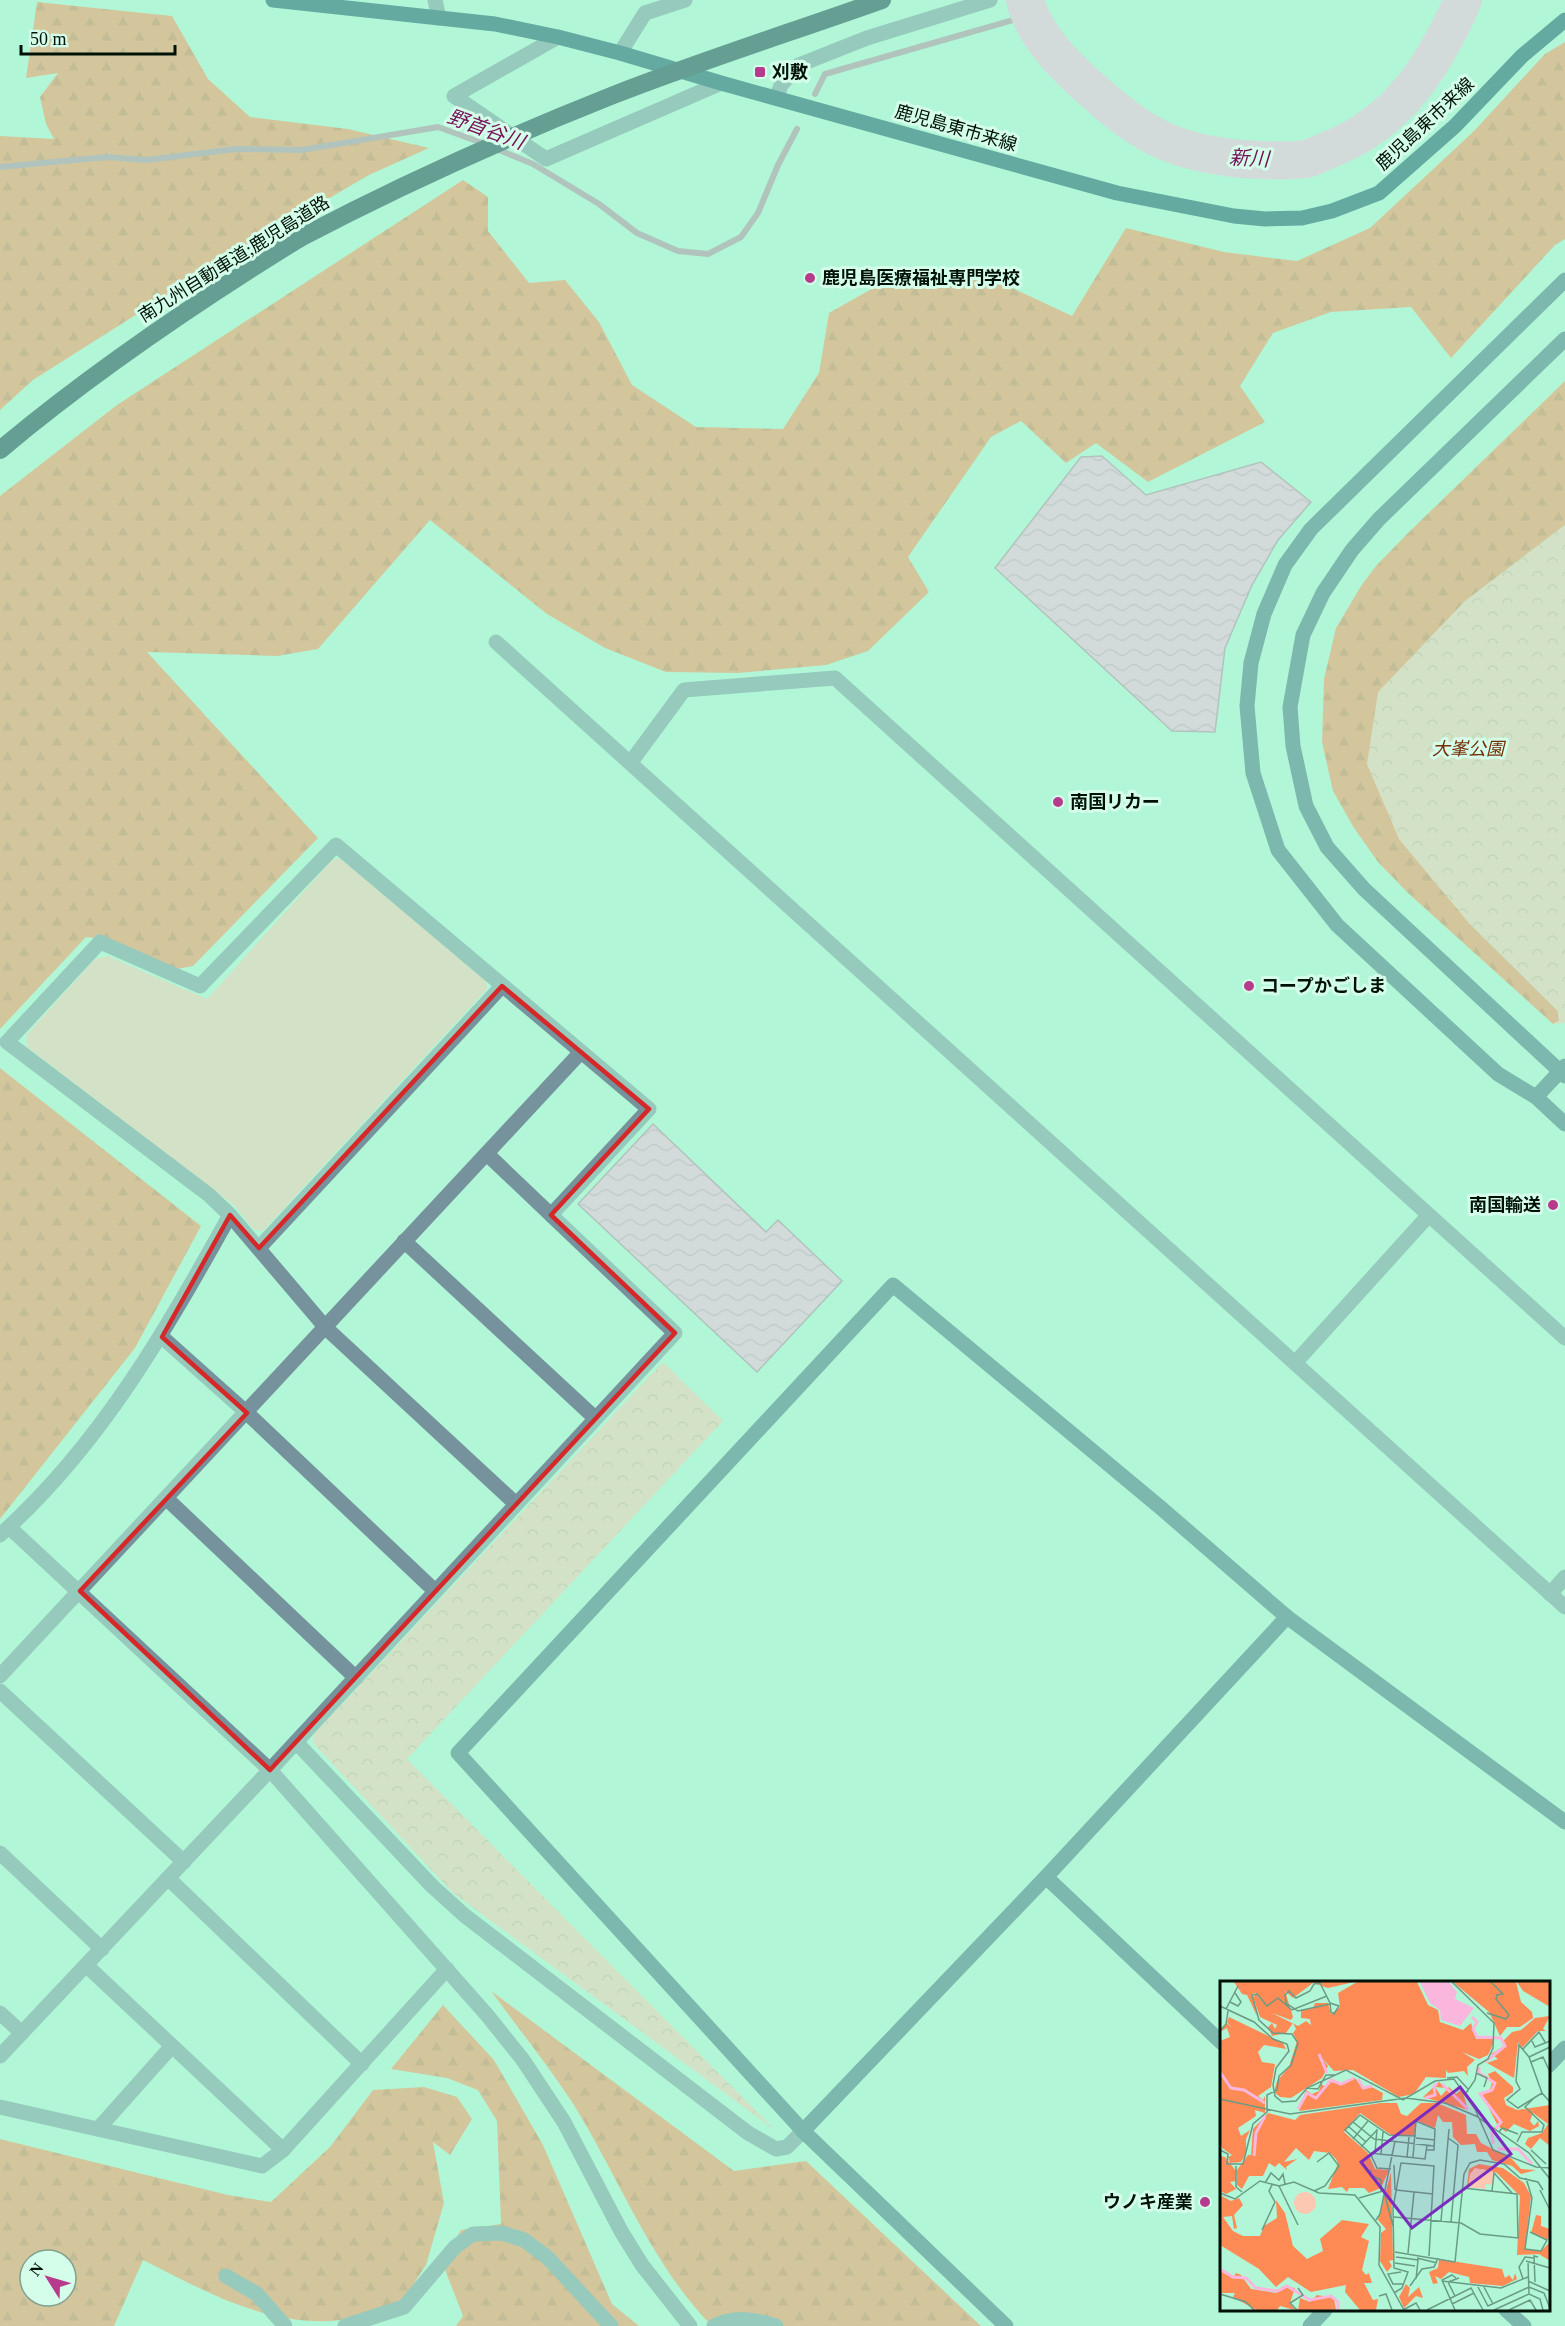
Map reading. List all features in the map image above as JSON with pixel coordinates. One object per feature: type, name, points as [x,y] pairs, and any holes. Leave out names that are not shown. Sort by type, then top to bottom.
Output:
[{"type":"highway","name":"南九州自動車道;鹿児島道路","points":[[0,450],[60,400],[193,304],[300,238],[373,199],[471,154],[613,95],[882,0]]},
{"type":"main road","name":"鹿児島東市来線","points":[[273,0],[495,24],[620,53],[1117,193],[1234,216],[1265,219],[1302,218],[1379,193],[1455,126],[1522,56],[1565,20]]},
{"type":"street","points":[[435,0],[439,18]]},
{"type":"street","points":[[620,53],[645,13],[685,0]]},
{"type":"street","points":[[777,97],[781,85],[799,65],[867,38],[990,0]]},
{"type":"street","points":[[558,38],[454,96],[546,159],[721,83]]},
{"type":"street","points":[[1565,279],[1311,529],[1285,565],[1264,614],[1251,663],[1247,706],[1253,773],[1260,802],[1278,850],[1306,889],[1337,925],[1498,1074],[1536,1097],[1565,1124]]},
{"type":"street","points":[[1536,1097],[1563,1071],[1364,889],[1327,847],[1306,806],[1293,746],[1290,708],[1303,635],[1323,593],[1352,550],[1379,519],[1565,339]]},
{"type":"street","points":[[495,642],[631,762],[1565,1607]]},
{"type":"street","points":[[631,762],[684,690],[836,678],[1565,1338]]},
{"type":"street","points":[[516,1504],[326,1328],[231,1215],[210,1195],[6,1042],[100,942],[200,986],[336,845],[649,1109],[551,1215]]},
{"type":"street","points":[[259,1248],[502,986]]},
{"type":"street","points":[[0,1676],[581,1052]]},
{"type":"street","points":[[0,2056],[270,1770],[675,1332],[487,1154]]},
{"type":"street","points":[[231,1215],[162,1337],[115,1406],[47,1488],[4,1531],[80,1591],[270,1770],[447,1969],[523,2060],[564,2122],[632,2248],[690,2326]]},
{"type":"street","points":[[1295,1363],[1428,1216]]},
{"type":"street","points":[[404,1241],[595,1418]]},
{"type":"street","points":[[1006,2326],[803,2131],[458,1753],[893,1285],[1161,1508],[1287,1617],[1565,1822]]},
{"type":"street","points":[[162,1337],[247,1413],[435,1591]]},
{"type":"street","points":[[167,1499],[356,1677]]},
{"type":"street","points":[[1550,1594],[1565,1576]]},
{"type":"street","points":[[296,1742],[432,1886],[464,1915],[748,2133],[776,2149],[787,2147],[803,2131],[1046,1877],[1287,1617]]},
{"type":"street","points":[[0,1691],[184,1862]]},
{"type":"street","points":[[0,1853],[102,1949]]},
{"type":"street","points":[[1046,1877],[1220,2042]]},
{"type":"street","points":[[168,1878],[362,2064]]},
{"type":"street","points":[[86,1965],[283,2150]]},
{"type":"street","points":[[0,2106],[262,2166],[283,2150],[447,1969]]},
{"type":"street","points":[[0,2013],[22,2033]]},
{"type":"street","points":[[98,2129],[172,2046]]},
{"type":"street","points":[[1550,2064],[1565,2049]]},
{"type":"street","points":[[345,2326],[404,2307],[455,2247],[473,2234],[502,2233],[524,2240],[547,2257],[611,2326]]},
{"type":"street","points":[[226,2276],[257,2294],[285,2326]]},
{"type":"street","points":[[1310,2326],[1324,2311]]},
{"type":"street","points":[[1507,2311],[1524,2326]]},
{"type":"street","points":[[714,2326],[725,2321],[747,2318],[776,2326]]},
{"type":"highlighted area","points":[[502,986],[649,1109],[551,1215],[675,1333],[270,1770],[80,1591],[247,1413],[162,1337],[230,1215],[259,1248]]},
{"type":"green space","points":[[37,2],[172,16],[208,79],[250,117],[348,129],[429,148],[369,175],[216,264],[33,380],[0,410],[0,136],[54,139],[46,124],[40,97],[58,73],[26,78]]},
{"type":"green space","points":[[1565,42],[1565,239],[1555,245],[1451,358],[1411,307],[1331,312],[1273,333],[1240,386],[1265,422],[1148,482],[1096,443],[1066,463],[1021,421],[991,437],[908,557],[929,592],[868,651],[826,665],[738,673],[666,672],[605,648],[547,614],[430,520],[318,649],[277,656],[147,652],[318,838],[193,966],[172,970],[111,940],[86,937],[0,1029],[0,496],[117,405],[463,180],[488,197],[488,231],[529,283],[565,280],[599,322],[632,385],[696,427],[783,429],[819,373],[829,313],[875,287],[957,276],[1010,287],[1072,316],[1126,228],[1224,252],[1297,261],[1370,228],[1474,131],[1545,54]]},
{"type":"green space","points":[[1565,381],[1565,525],[1464,602],[1468,922],[1558,1011],[1559,1021],[1553,1024],[1408,893],[1378,862],[1354,828],[1333,791],[1322,742],[1324,679],[1336,628],[1361,586],[1376,566],[1408,533]]},
{"type":"green space","name":"大峯公園","points":[[1565,525],[1565,1023],[1553,1024],[1559,1021],[1558,1011],[1468,922],[1399,839],[1367,764],[1378,692],[1464,602]]},
{"type":"green space","points":[[340,858],[486,981],[487,989],[263,1231],[253,1229],[235,1206],[27,1047],[26,1035],[95,959],[108,956],[207,999],[332,860]]},
{"type":"green space","points":[[0,1068],[201,1226],[135,1348],[0,1519]]},
{"type":"green space","points":[[663,1362],[723,1421],[407,1759],[775,2130],[453,1893],[313,1743],[314,1734]]},
{"type":"green space","points":[[491,1991],[734,2171],[806,2161],[981,2326],[712,2326],[690,2301],[653,2247],[572,2102]]},
{"type":"green space","points":[[443,2005],[494,2060],[543,2145],[612,2304],[639,2326],[456,2326],[463,2316],[442,2262],[461,2230],[501,2224],[497,2121],[478,2090],[447,2078],[391,2069]]},
{"type":"green space","points":[[424,2087],[457,2097],[472,2119],[450,2155],[433,2142],[444,2203],[426,2265],[398,2308],[330,2321],[280,2317],[233,2303],[143,2260],[114,2326],[0,2326],[0,2139],[228,2195],[271,2202],[330,2147],[373,2090]]},
{"type":"water","points":[[1102,456],[1146,495],[1261,462],[1311,502],[1278,540],[1252,585],[1225,648],[1215,732],[1172,731],[995,568],[1081,457]]},
{"type":"water","points":[[653,1124],[766,1232],[778,1220],[842,1281],[757,1372],[578,1204]]},
{"type":"waterway","name":"新川","points":[[1025,0],[1037,28],[1065,65],[1132,123],[1164,141],[1200,153],[1242,159],[1282,161],[1306,159],[1331,149],[1355,137],[1395,107],[1427,68],[1463,0]]},
{"type":"waterway","name":"野首谷川","points":[[815,94],[825,74],[1031,15]]},
{"type":"waterway","name":"野首谷川","points":[[0,167],[107,157],[146,160],[236,149],[302,150],[438,127],[485,144]]},
{"type":"waterway","name":"野首谷川","points":[[494,148],[533,164],[599,204],[637,233],[678,251],[708,254],[741,237],[758,213],[778,165],[797,129]]},
{"type":"place","name":"刈敷","points":[[760,72]]},
{"type":"place","name":"鹿児島医療福祉専門学校","points":[[810,278]]},
{"type":"place","name":"南国リカー","points":[[1058,802]]},
{"type":"place","name":"コープかごしま","points":[[1249,986]]},
{"type":"place","name":"南国輸送","points":[[1553,1205]]},
{"type":"place","name":"ウノキ産業","points":[[1205,2202]]}]
